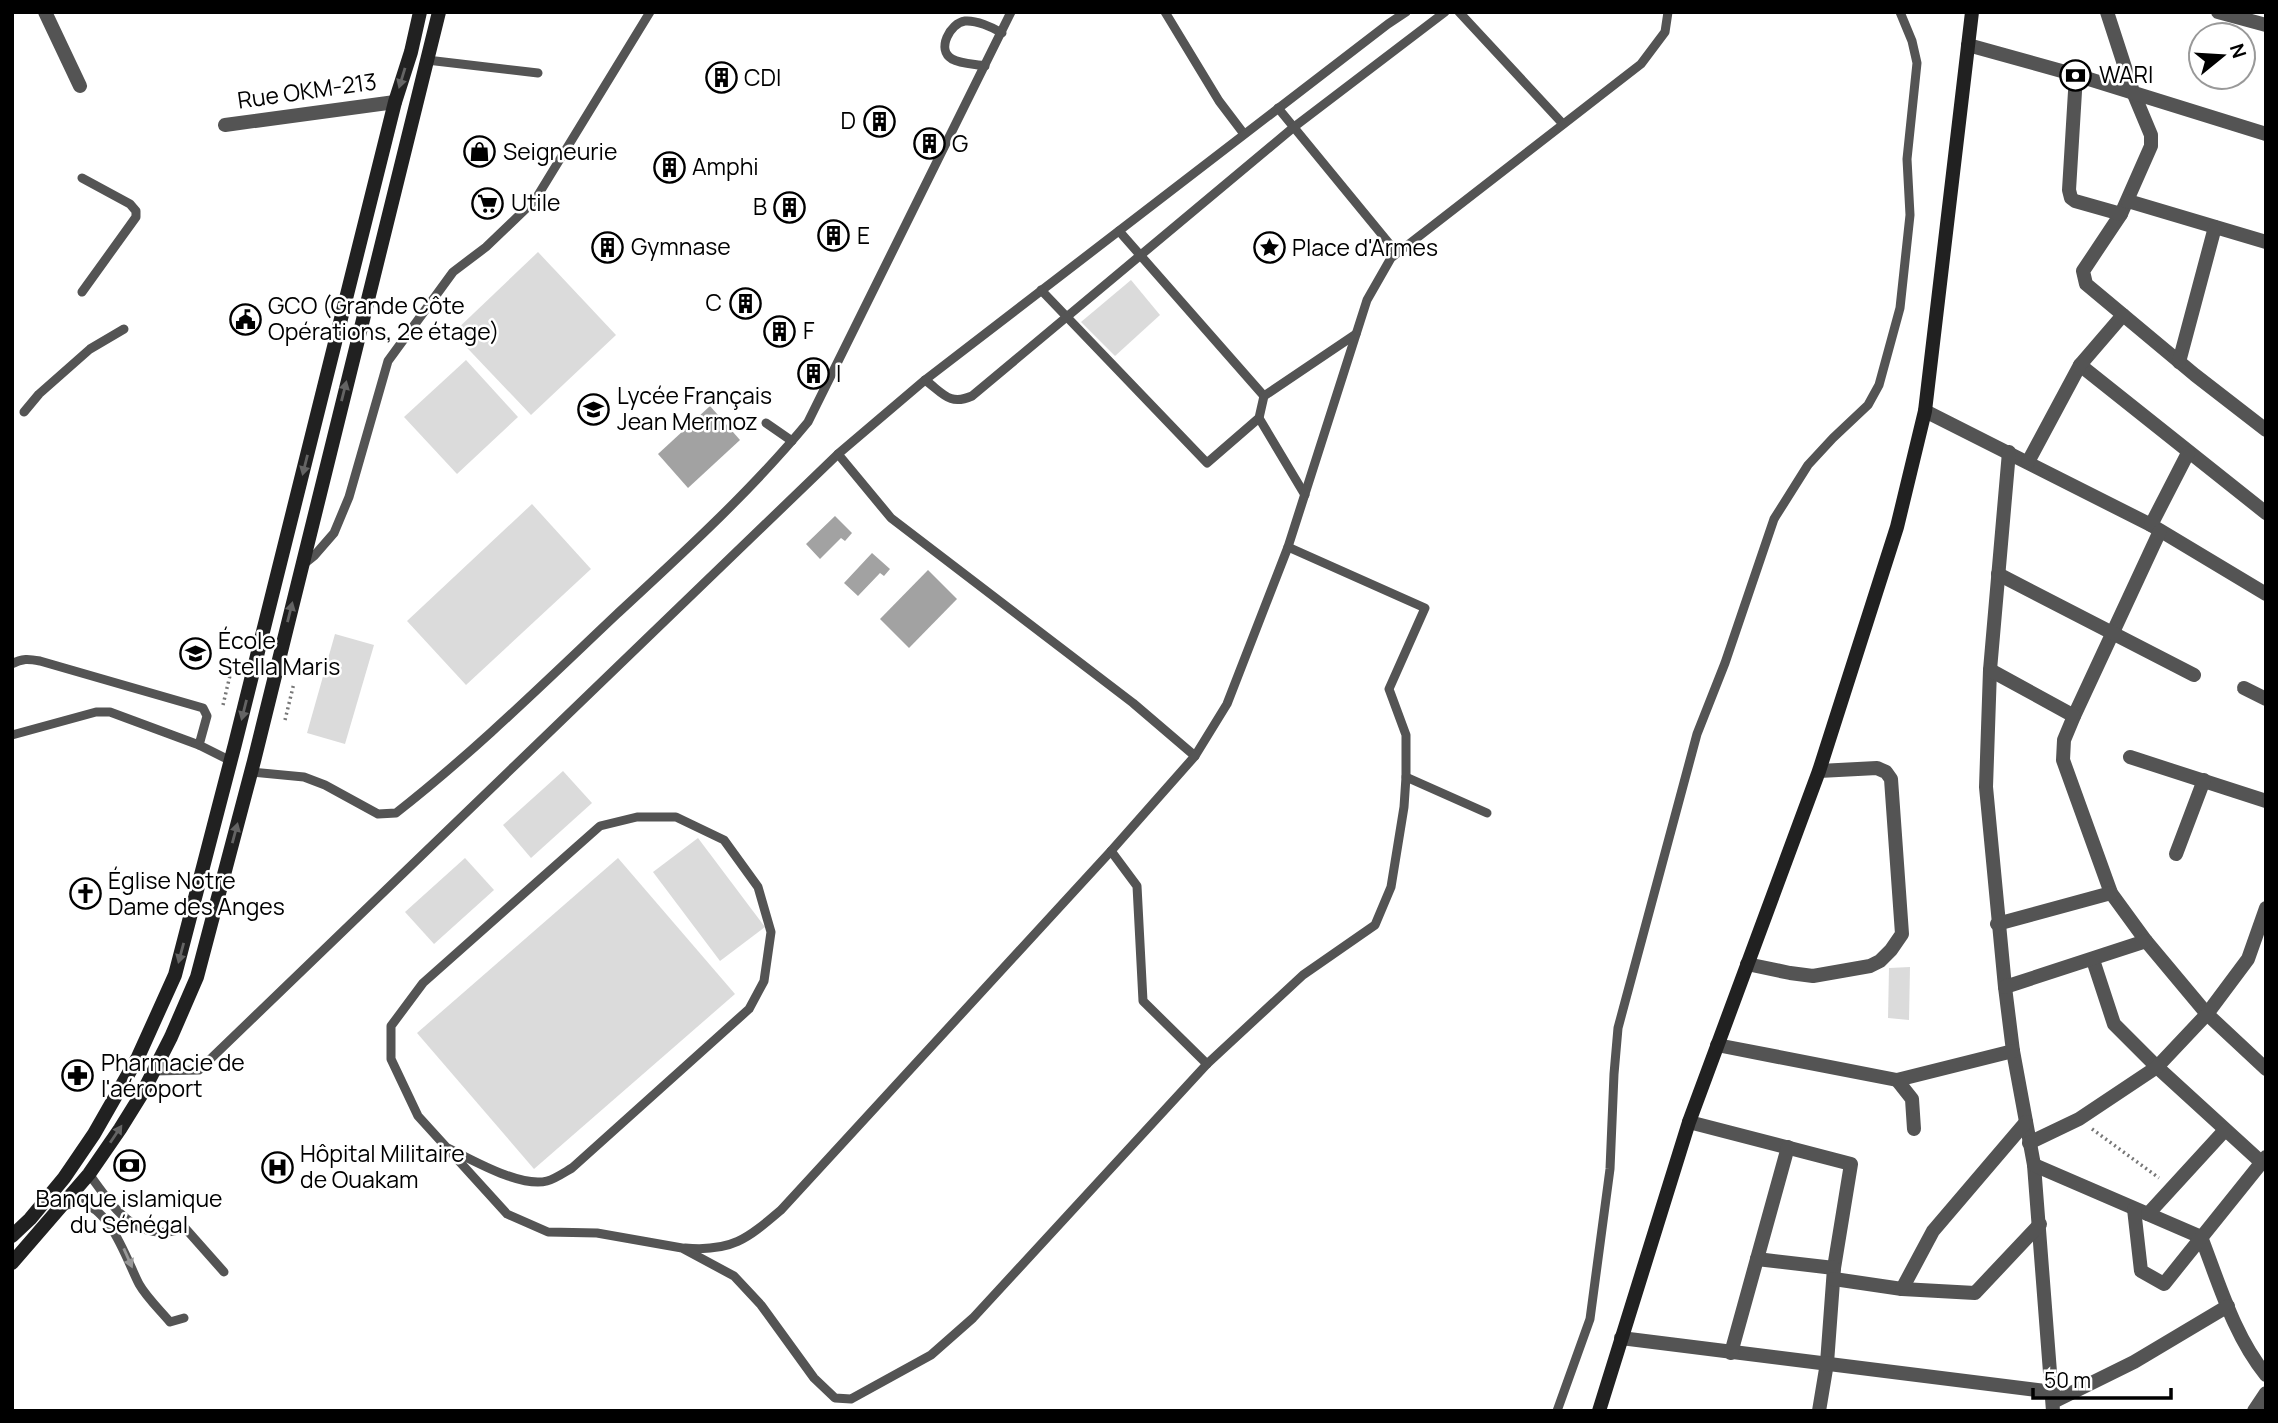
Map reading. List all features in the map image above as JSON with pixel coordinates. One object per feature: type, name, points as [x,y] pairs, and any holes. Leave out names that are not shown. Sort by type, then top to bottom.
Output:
[{"type":"street","points":[[45,12],[80,86]]},
{"type":"street","points":[[12,1236],[64,1178],[94,1134],[138,1058],[175,975],[420,12]]},
{"type":"street","points":[[12,1263],[89,1174],[144,1092],[197,976],[251,772],[439,12]]},
{"type":"street","points":[[1599,1411],[1689,1122],[1819,771],[1897,527],[1925,411],[1972,12]]},
{"type":"street","points":[[2108,12],[2133,92],[2151,135],[2151,146],[2125,207],[2083,271],[2086,284],[2266,430]]},
{"type":"street","points":[[2218,12],[2266,25]]},
{"type":"street","points":[[1968,45],[2133,92],[2266,134]]},
{"type":"street","points":[[2076,75],[2069,190],[2071,198],[2075,201],[2125,207],[2215,226],[2266,242]]},
{"type":"street","name":"Rue OKM-213","points":[[226,125],[395,102]]},
{"type":"street","points":[[2179,362],[2215,226]]},
{"type":"street","points":[[2028,462],[2080,365],[2123,315]]},
{"type":"street","points":[[2080,365],[2266,513]]},
{"type":"street","points":[[1925,411],[2155,528],[2266,594]]},
{"type":"street","points":[[2009,453],[1990,670],[1986,787],[2004,987],[2034,1165],[2053,1402]]},
{"type":"street","points":[[2188,453],[2113,634],[2064,740],[2063,760],[2111,893],[2146,941],[2207,1014],[2266,1069]]},
{"type":"street","points":[[1998,574],[2194,675]]},
{"type":"street","points":[[1990,670],[2074,716]]},
{"type":"street","points":[[2244,688],[2266,699]]},
{"type":"street","points":[[2130,757],[2266,801]]},
{"type":"street","points":[[1747,964],[1790,974],[1813,976],[1870,966],[1891,950],[1902,934],[1891,779],[1886,772],[1877,768],[1819,771]]},
{"type":"street","points":[[2176,854],[2204,780]]},
{"type":"street","points":[[1997,924],[2111,893]]},
{"type":"street","points":[[2029,1143],[2079,1119],[2157,1067],[2207,1014],[2248,960],[2266,908]]},
{"type":"street","points":[[2004,987],[2146,941]]},
{"type":"street","points":[[2093,960],[2114,1024],[2157,1067],[2263,1160],[2164,1284],[2141,1271],[2141,1212]]},
{"type":"street","points":[[1717,1045],[1897,1080],[2013,1051]]},
{"type":"street","points":[[1897,1080],[1912,1099],[1914,1129]]},
{"type":"street","points":[[1689,1122],[1851,1164],[1834,1274],[1827,1363],[1819,1411]]},
{"type":"street","points":[[1902,1289],[1933,1231],[2026,1122]]},
{"type":"street","points":[[2141,1212],[2172,1188],[2225,1129]]},
{"type":"street","points":[[1731,1353],[1788,1147]]},
{"type":"street","points":[[2034,1165],[2202,1237],[2228,1306],[2252,1354],[2266,1375]]},
{"type":"street","points":[[1758,1259],[1902,1289],[1975,1293],[2040,1224]]},
{"type":"street","points":[[1621,1338],[1827,1363],[2053,1402],[2134,1362],[2228,1306]]},
{"type":"street","points":[[2254,1411],[2266,1393]]},
{"type":"lane","points":[[301,566],[314,556],[334,533],[349,497],[388,360],[453,272],[486,247],[535,200],[650,12]]},
{"type":"lane","points":[[251,772],[304,777],[326,785],[378,814],[396,813],[499,726],[706,531],[808,422],[1011,12]]},
{"type":"lane","points":[[1166,12],[1219,101],[1244,134]]},
{"type":"lane","points":[[154,1071],[199,1070],[838,454],[925,380],[1406,12]]},
{"type":"lane","points":[[925,380],[953,401],[972,396],[1294,127],[1445,12]]},
{"type":"lane","points":[[1459,12],[1563,124]]},
{"type":"lane","points":[[446,1147],[493,1171],[523,1180],[547,1181],[572,1168],[749,1009],[764,981],[771,932],[758,887],[724,840],[676,817],[637,817],[600,826],[423,983],[390,1026],[391,1059],[418,1116],[446,1147],[508,1214],[548,1232],[597,1233],[701,1249],[732,1244],[749,1237],[781,1210],[1195,756],[1227,704],[1288,547],[1367,300],[1391,258],[1641,64],[1665,32],[1668,12]]},
{"type":"lane","points":[[1557,1411],[1590,1319],[1610,1169],[1618,1028],[1697,734],[1725,663],[1774,519],[1808,465],[1868,405],[1879,385],[1900,308],[1910,215],[1908,159],[1917,63],[1912,41],[1900,12]]},
{"type":"lane","points":[[985,66],[954,60],[947,55],[945,44],[948,33],[955,25],[976,17],[1002,33]]},
{"type":"lane","points":[[427,60],[538,73]]},
{"type":"lane","points":[[1278,108],[1397,253]]},
{"type":"lane","points":[[82,178],[130,204],[136,211],[136,217],[82,292]]},
{"type":"lane","points":[[1119,231],[1264,396]]},
{"type":"lane","points":[[1041,290],[1207,463],[1259,418],[1264,396],[1356,334]]},
{"type":"lane","points":[[23,412],[39,394],[90,349],[124,329]]},
{"type":"lane","points":[[1259,418],[1305,495]]},
{"type":"lane","points":[[766,423],[792,441]]},
{"type":"lane","points":[[838,454],[891,518],[1132,704],[1195,756]]},
{"type":"lane","points":[[682,1248],[734,1276],[761,1305],[814,1378],[835,1398],[851,1399],[931,1355],[973,1318],[1207,1064],[1303,975],[1375,925],[1391,887],[1406,777],[1406,735],[1389,689],[1424,608],[1288,547]]},
{"type":"lane","points":[[12,664],[28,659],[40,661],[203,708],[206,716],[199,745]]},
{"type":"lane","points":[[12,735],[96,712],[110,712],[199,745],[231,761]]},
{"type":"lane","points":[[1406,777],[1487,813]]},
{"type":"lane","points":[[1111,851],[1137,886],[1143,1001],[1207,1064]]},
{"type":"lane","points":[[89,1174],[120,1216],[147,1231],[171,1233],[185,1228],[224,1272]]},
{"type":"lane","points":[[63,1206],[78,1203],[95,1210],[124,1248],[140,1285],[156,1306],[170,1322],[184,1318]]},
{"type":"lane","points":[[851,1399],[857,1411]]},
{"type":"path","points":[[223,705],[232,667]]},
{"type":"path","points":[[285,720],[294,683]]},
{"type":"path","points":[[2079,1119],[2172,1188]]},
{"type":"shaded area","points":[[538,252],[616,335],[531,415],[453,333]]},
{"type":"shaded area","points":[[1131,280],[1160,315],[1115,356],[1081,322]]},
{"type":"shaded area","points":[[466,360],[518,417],[457,474],[404,417]]},
{"type":"shaded area","points":[[710,406],[740,440],[688,488],[658,454]]},
{"type":"shaded area","points":[[532,504],[591,569],[466,685],[407,621]]},
{"type":"shaded area","points":[[835,516],[852,533],[845,541],[841,538],[820,559],[806,544]]},
{"type":"shaded area","points":[[872,553],[890,569],[884,576],[880,573],[858,596],[844,583]]},
{"type":"shaded area","points":[[928,570],[957,599],[909,648],[880,619]]},
{"type":"shaded area","points":[[335,634],[374,645],[345,744],[307,733]]},
{"type":"shaded area","points":[[563,771],[592,803],[531,858],[503,825]]},
{"type":"shaded area","points":[[698,838],[765,927],[720,961],[653,872]]},
{"type":"shaded area","points":[[465,858],[494,890],[434,944],[405,912]]},
{"type":"shaded area","points":[[618,858],[735,994],[534,1169],[417,1033]]},
{"type":"shaded area","points":[[1910,967],[1909,1020],[1888,1018],[1889,968]]},
{"type":"place","name":"WARI","points":[[2076,75]]},
{"type":"place","name":"CDI","points":[[721,78]]},
{"type":"place","name":"D","points":[[879,121]]},
{"type":"place","name":"G","points":[[929,144]]},
{"type":"place","name":"Seigneurie","points":[[480,152]]},
{"type":"place","name":"Amphi","points":[[669,167]]},
{"type":"place","name":"Utile","points":[[488,203]]},
{"type":"place","name":"B","points":[[790,207]]},
{"type":"place","name":"E","points":[[834,236]]},
{"type":"place","name":"Gymnase","points":[[608,247]]},
{"type":"place","name":"Place d'Armes","points":[[1269,248]]},
{"type":"place","name":"C","points":[[745,303]]},
{"type":"place","name":"GCO (Grande Côte Opérations, 2e étage)","points":[[245,319]]},
{"type":"place","name":"F","points":[[780,331]]},
{"type":"place","name":"I","points":[[813,374]]},
{"type":"place","name":"Lycée Français Jean Mermoz","points":[[594,409]]},
{"type":"place","name":"École Stella Maris","points":[[195,654]]},
{"type":"place","name":"Église Notre Dame des Anges","points":[[85,894]]},
{"type":"place","name":"Pharmacie de l'aéroport","points":[[78,1076]]},
{"type":"place","name":"Banque islamique du Sénégal","points":[[129,1165]]},
{"type":"place","name":"Hôpital Militaire de Ouakam","points":[[277,1167]]}]
